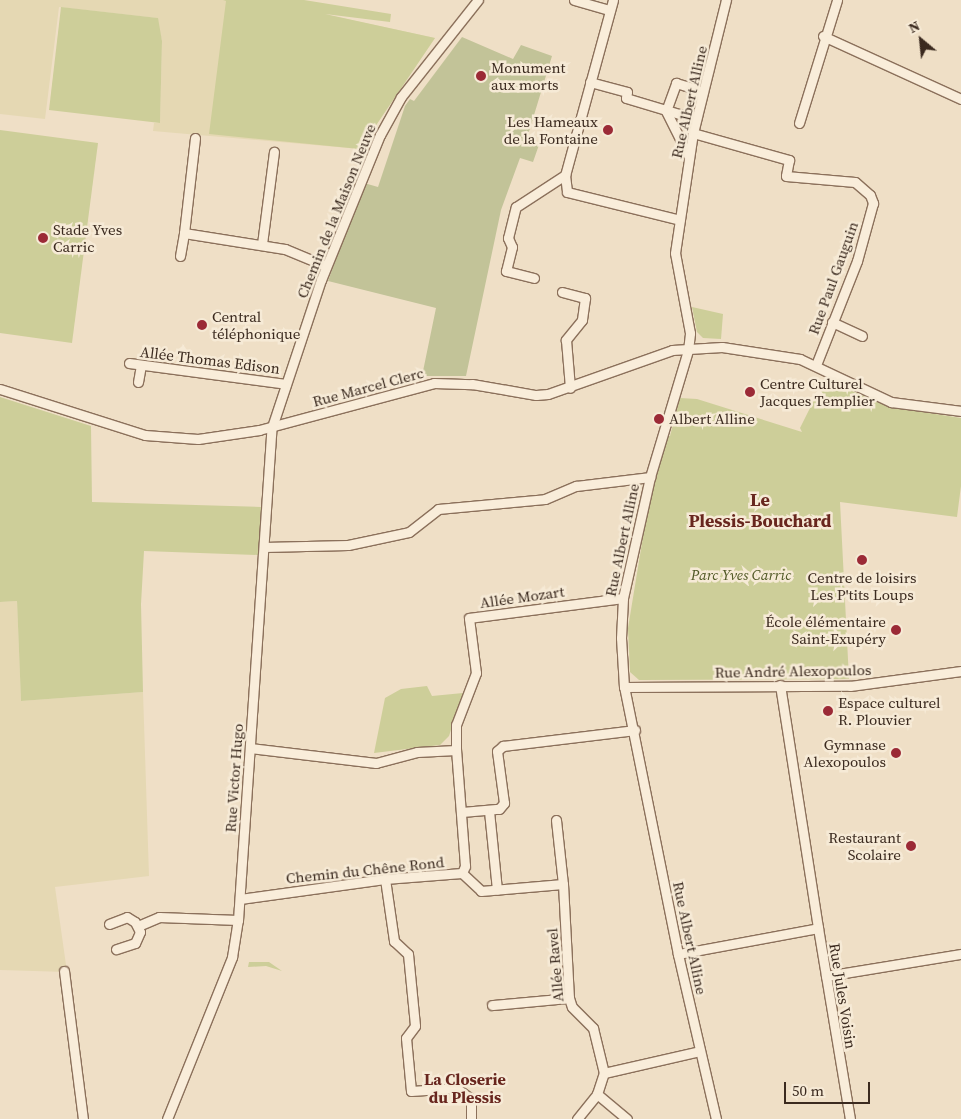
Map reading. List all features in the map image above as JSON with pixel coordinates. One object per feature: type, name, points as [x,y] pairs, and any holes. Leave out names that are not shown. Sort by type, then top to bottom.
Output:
[{"type":"street","name":"Chemin de la Maison Neuve","points":[[272,427],[326,266],[380,135],[398,103],[478,0]]},
{"type":"street","points":[[574,0],[610,10]]},
{"type":"street","points":[[613,0],[564,175],[567,192],[680,220]]},
{"type":"street","name":"Rue Albert Alline","points":[[716,1119],[678,954],[635,730],[624,687],[621,638],[623,598],[650,477],[688,350],[690,333],[676,271],[680,220],[688,181],[688,156],[701,95],[726,0]]},
{"type":"street","points":[[799,123],[823,36],[836,0]]},
{"type":"street","points":[[823,36],[961,99]]},
{"type":"street","points":[[590,82],[627,92],[626,98],[696,119]]},
{"type":"street","points":[[688,156],[666,110],[676,83],[696,89],[701,95]]},
{"type":"street","name":"Rue Paul Gauguin","points":[[693,133],[789,160],[786,176],[855,182],[870,196],[873,203],[857,261],[816,364]]},
{"type":"street","points":[[180,256],[195,138]]},
{"type":"street","points":[[262,244],[274,152]]},
{"type":"street","points":[[534,278],[506,271],[512,247],[508,238],[516,207],[564,175]]},
{"type":"street","points":[[184,233],[285,249],[326,266]]},
{"type":"street","points":[[562,292],[585,298],[582,320],[566,340],[570,388]]},
{"type":"street","points":[[832,322],[862,336]]},
{"type":"street","name":"Rue Marcel Clerc","points":[[0,388],[145,435],[171,438],[238,435],[434,383],[480,385],[536,395],[570,388],[660,354],[722,347],[800,358],[816,364],[891,402],[961,411]]},
{"type":"street","name":"Allée Thomas Edison","points":[[129,363],[286,384]]},
{"type":"street","points":[[138,382],[141,365]]},
{"type":"street","name":"Rue Victor Hugo","points":[[167,1119],[232,957],[238,920],[272,427]]},
{"type":"street","points":[[264,547],[348,545],[409,532],[438,509],[544,499],[576,486],[650,477]]},
{"type":"street","name":"Allée Mozart","points":[[456,750],[456,725],[476,673],[469,618],[623,598]]},
{"type":"street","name":"Rue André Alexopoulos","points":[[624,687],[850,686],[961,671]]},
{"type":"street","points":[[780,685],[818,928]]},
{"type":"street","points":[[462,812],[499,809],[504,803],[499,748],[635,730]]},
{"type":"street","points":[[250,748],[376,763],[418,752],[456,750]]},
{"type":"street","name":"Chemin du Chêne Rond","points":[[240,899],[463,869],[462,812],[456,750]]},
{"type":"street","points":[[489,811],[497,890]]},
{"type":"street","name":"Allée Ravel","points":[[556,820],[563,884],[569,998],[572,1007],[593,1028],[604,1074]]},
{"type":"street","points":[[463,869],[481,891],[563,884]]},
{"type":"street","points":[[385,879],[394,941],[408,954],[415,1026],[406,1038],[411,1090],[456,1088],[471,1098],[471,1119]]},
{"type":"street","points":[[109,924],[127,917],[138,926],[140,932],[135,943],[116,949]]},
{"type":"street","points":[[138,926],[159,917],[238,920]]},
{"type":"street","name":"Rue Jules Voisin","points":[[678,954],[818,928],[850,1119]]},
{"type":"street","points":[[826,976],[961,954]]},
{"type":"street","points":[[64,971],[83,1119]]},
{"type":"street","points":[[492,1005],[569,998]]},
{"type":"street","points":[[577,1119],[598,1094],[604,1074],[700,1051]]},
{"type":"street","points":[[598,1094],[626,1119]]},
{"type":"shaded area","points":[[0,0],[258,0],[435,38],[360,149],[153,131],[154,123],[160,123],[162,41],[157,18],[59,7],[45,119],[0,114]]},
{"type":"shaded area","points":[[17,601],[21,701],[143,692],[149,876],[55,887],[67,972],[0,970],[0,602]]},
{"type":"green space","points":[[223,0],[304,0],[391,14],[390,22],[325,14],[435,38],[360,149],[209,134],[226,1]]},
{"type":"green space","points":[[61,7],[158,18],[162,41],[160,123],[49,110]]},
{"type":"green space","points":[[462,37],[513,59],[521,45],[552,56],[527,138],[540,142],[533,162],[520,158],[501,210],[466,376],[422,376],[436,308],[328,281],[364,183],[378,187],[405,106],[410,99],[414,101]]},
{"type":"green space","name":"Stade Yves Carric","points":[[0,130],[98,143],[72,343],[0,333]]},
{"type":"green space","points":[[692,307],[723,314],[721,339],[703,338],[697,332]]},
{"type":"green space","name":"Parc Yves Carric","points":[[835,384],[890,407],[961,418],[961,486],[957,517],[840,502],[849,679],[639,680],[630,672],[628,628],[653,476],[664,435],[670,436],[680,398],[697,399],[802,432],[800,428],[817,394]]},
{"type":"green space","points":[[0,397],[91,426],[92,502],[261,507],[259,555],[144,551],[141,604],[143,692],[21,701],[17,601],[0,602]]},
{"type":"green space","points":[[427,686],[432,696],[463,693],[449,736],[440,745],[374,753],[385,698],[401,689]]},
{"type":"green space","points":[[249,962],[269,962],[282,971],[266,966],[248,967]]},
{"type":"place","name":"Monument aux morts","points":[[481,76]]},
{"type":"place","name":"Les Hameaux de la Fontaine","points":[[608,130]]},
{"type":"place","name":"Stade Yves Carric","points":[[43,238]]},
{"type":"place","name":"Central téléphonique","points":[[202,325]]},
{"type":"place","name":"Centre Culturel Jacques Templier","points":[[750,392]]},
{"type":"place","name":"Albert Alline","points":[[659,419]]},
{"type":"place","name":"Centre de loisirs Les P'tits Loups","points":[[862,560]]},
{"type":"place","name":"École élémentaire Saint-Exupéry","points":[[896,630]]},
{"type":"place","name":"Espace culturel R. Plouvier","points":[[828,711]]},
{"type":"place","name":"Gymnase Alexopoulos","points":[[896,753]]},
{"type":"place","name":"Restaurant Scolaire","points":[[911,846]]},
{"type":"district","name":"Le Plessis-Bouchard","points":[[760,511]]},
{"type":"district","name":"La Closerie du Plessis","points":[[465,1088]]}]
